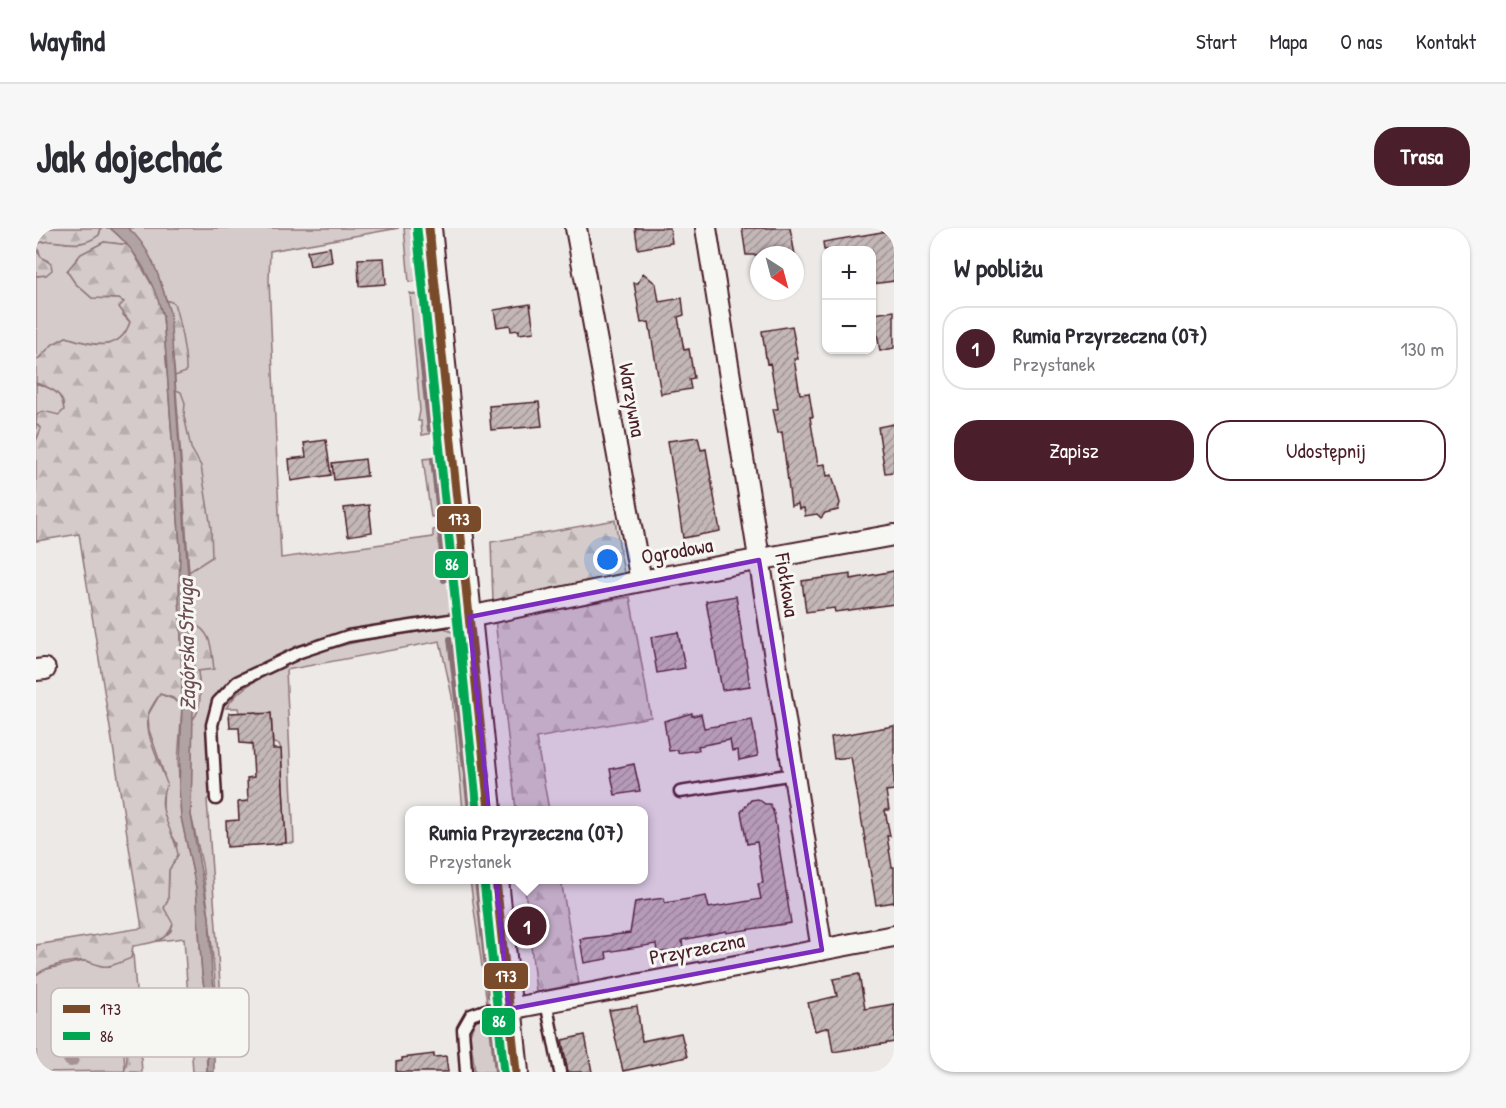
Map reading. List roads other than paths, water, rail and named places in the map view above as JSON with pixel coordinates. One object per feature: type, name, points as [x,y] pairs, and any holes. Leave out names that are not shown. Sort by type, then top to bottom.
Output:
[{"type":"street","points":[[429,228],[489,806]]},
{"type":"street","name":"Warzywna","points":[[576,228],[641,581]]},
{"type":"street","name":"Fiołkowa","points":[[706,228],[822,950]]},
{"type":"street","name":"Ogrodowa","points":[[469,617],[641,581],[894,535]]},
{"type":"street","points":[[496,884],[516,1072]]},
{"type":"street","name":"Przyrzeczna","points":[[509,1009],[894,936]]},
{"type":"lane","points":[[216,800],[212,725],[218,702],[237,682],[300,652],[348,636],[469,617]]},
{"type":"lane","points":[[680,792],[794,774]]},
{"type":"lane","points":[[546,1002],[560,1072]]},
{"type":"lane","points":[[466,1072],[463,1029],[471,1015],[485,1010],[509,1009]]},
{"type":"water","name":"Zagórska Struga","points":[[110,228],[128,228],[144,246],[155,267],[170,313],[194,662],[191,815],[209,917],[214,988],[204,988],[196,887],[181,817],[179,787],[183,681],[179,597],[180,546],[163,316],[149,279],[136,257]]},
{"type":"water","points":[[208,1057],[214,1057],[214,1072],[207,1072]]},
{"type":"waterway","points":[[420,341],[430,430]]},
{"type":"waterway","points":[[433,459],[439,514]]},
{"type":"waterway","points":[[440,530],[444,580]]},
{"type":"waterway","points":[[450,639],[470,806]]},
{"type":"waterway","points":[[477,884],[490,996]]},
{"type":"waterway","points":[[491,1018],[497,1072]]},
{"type":"place","name":"Rumia Przyrzeczna (07)","points":[[527,926]]}]
